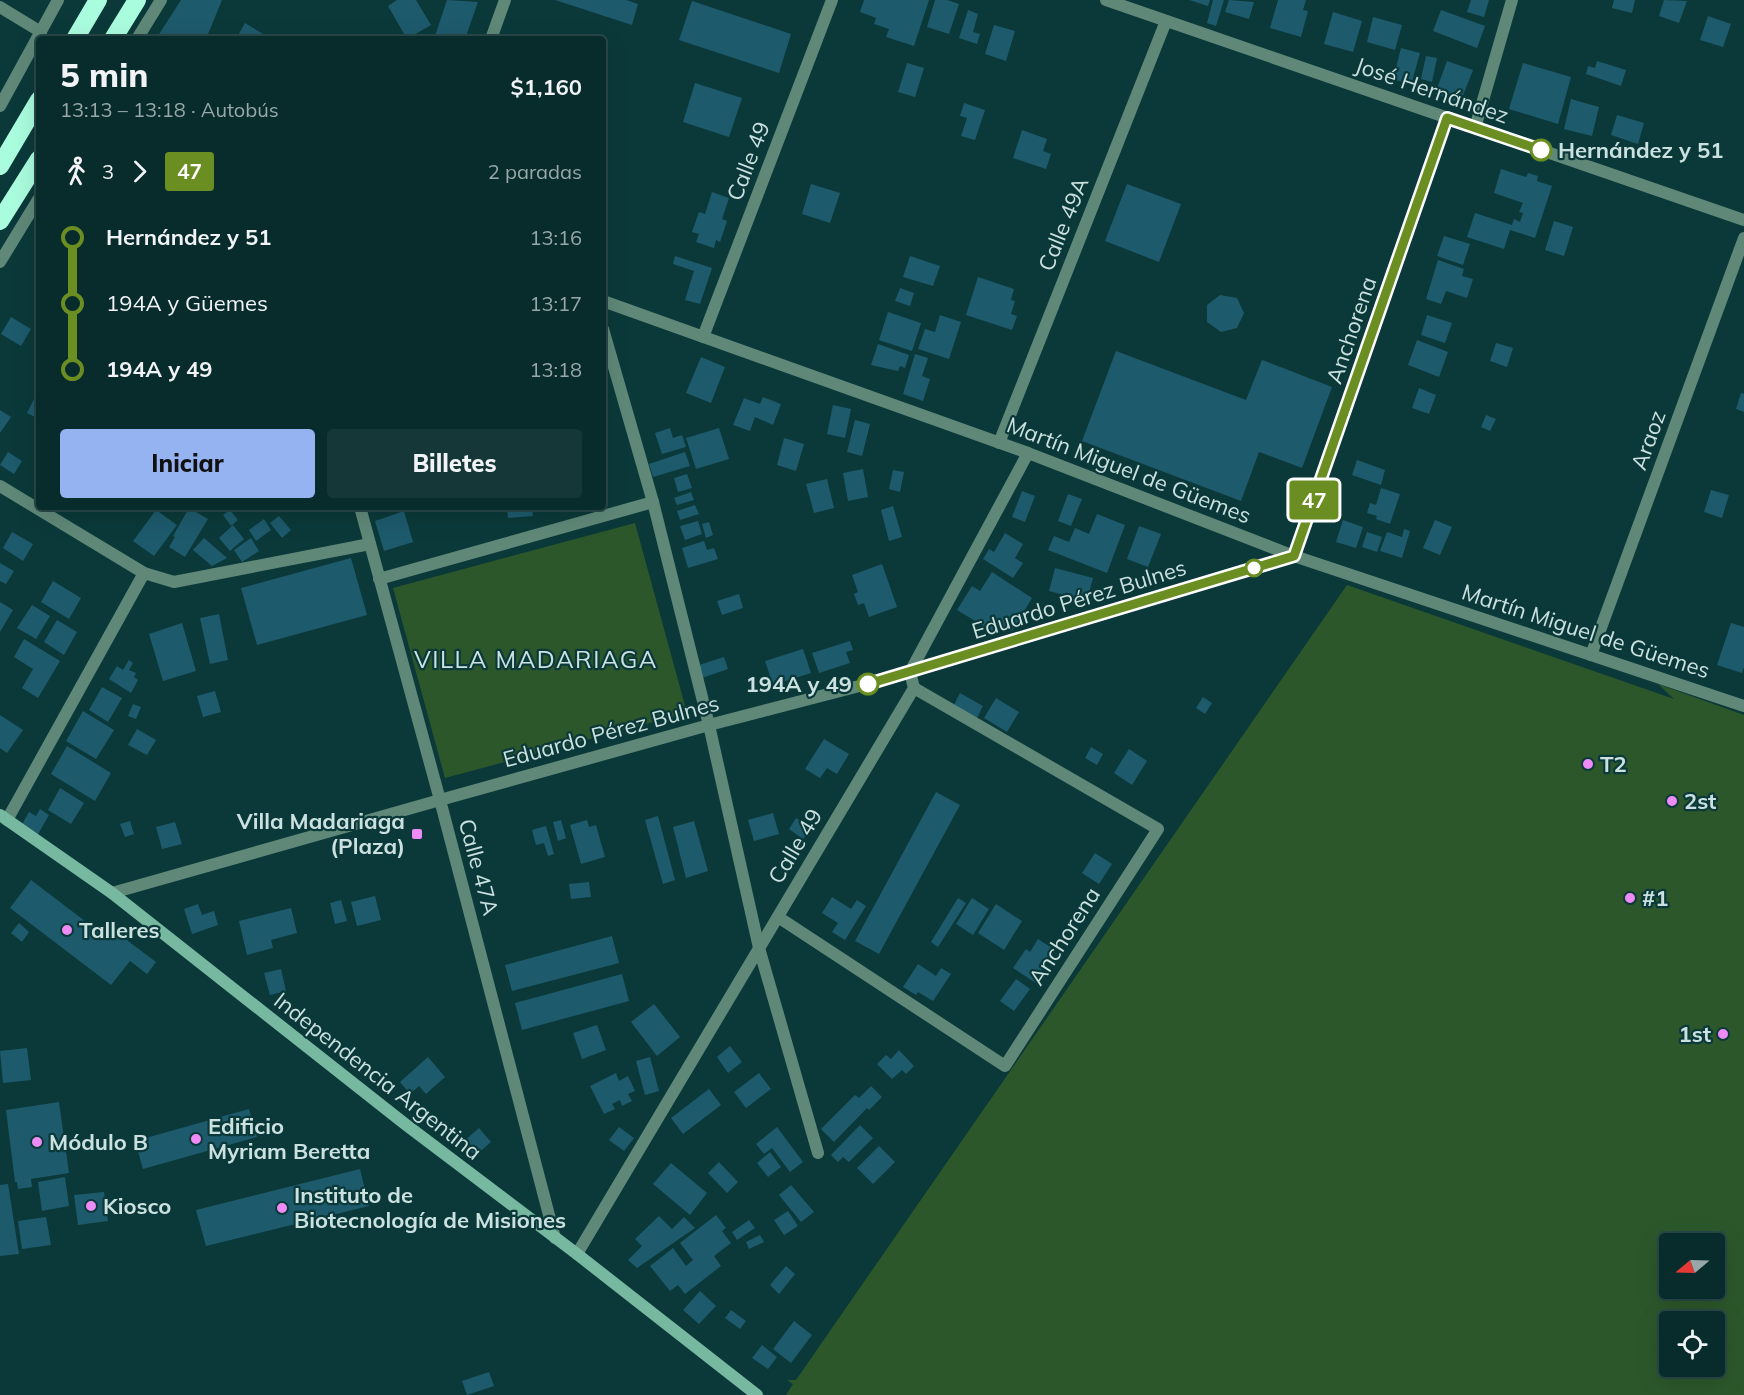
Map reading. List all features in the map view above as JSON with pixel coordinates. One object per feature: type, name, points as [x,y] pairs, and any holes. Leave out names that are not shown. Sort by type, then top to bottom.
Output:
[{"type":"highway","points":[[77,36],[98,0]]},
{"type":"highway","points":[[115,36],[136,0]]},
{"type":"highway","points":[[0,166],[36,105]]},
{"type":"highway","points":[[0,221],[36,164]]},
{"type":"main road","name":"Independencia Argentina","points":[[4,818],[112,893],[405,1124],[577,1254],[757,1395]]},
{"type":"street","points":[[39,36],[58,0]]},
{"type":"street","points":[[139,36],[161,0]]},
{"type":"street","points":[[492,36],[505,0]]},
{"type":"street","name":"Calle 49","points":[[704,337],[832,0]]},
{"type":"street","name":"José Hernández","points":[[1106,0],[1744,220]]},
{"type":"street","points":[[1475,128],[1512,0]]},
{"type":"street","points":[[0,7],[41,32]]},
{"type":"street","name":"Calle 49A","points":[[999,443],[1166,21]]},
{"type":"street","points":[[0,106],[36,41]]},
{"type":"street","name":"Anchorena","points":[[1294,556],[1447,118]]},
{"type":"street","points":[[0,262],[36,203]]},
{"type":"street","name":"Araoz","points":[[1592,655],[1744,238]]},
{"type":"street","name":"Martín Miguel de Güemes","points":[[606,302],[1028,453],[1294,556],[1744,706]]},
{"type":"street","points":[[606,339],[653,502],[709,725],[759,948],[818,1153]]},
{"type":"street","points":[[914,688],[910,672],[1028,453]]},
{"type":"street","points":[[0,486],[36,508]]},
{"type":"street","points":[[379,579],[653,502]]},
{"type":"street","points":[[40,510],[144,573],[174,582],[370,544]]},
{"type":"street","name":"Calle 47A","points":[[361,510],[555,1238]]},
{"type":"street","name":"Eduardo Pérez Bulnes","points":[[112,893],[709,725],[910,672],[1294,556]]},
{"type":"street","points":[[4,818],[144,573]]},
{"type":"street","name":"Calle 49","points":[[577,1254],[914,688]]},
{"type":"street","name":"Anchorena","points":[[777,917],[1005,1066],[1158,829],[914,688]]},
{"type":"green space","points":[[635,523],[687,713],[445,778],[393,588]]},
{"type":"green space","points":[[1347,585],[1674,699],[1658,684],[1744,715],[1744,1395],[786,1395],[793,1384],[787,1380],[796,1380]]},
{"type":"building","points":[[181,0],[222,0],[207,36],[158,36]]},
{"type":"building","points":[[397,0],[416,0],[431,25],[412,36],[405,36],[388,6]]},
{"type":"building","points":[[447,0],[478,2],[466,36],[435,36]]},
{"type":"building","points":[[555,0],[626,0],[638,4],[632,25]]},
{"type":"building","points":[[864,0],[929,0],[914,46],[886,37],[889,29],[874,24],[876,18],[860,12]]},
{"type":"building","points":[[935,0],[947,0],[959,4],[949,34],[927,27]]},
{"type":"building","points":[[1189,0],[1210,0],[1208,6]]},
{"type":"building","points":[[1213,0],[1224,0],[1216,26],[1207,23]]},
{"type":"building","points":[[1229,0],[1254,2],[1249,19],[1225,12]]},
{"type":"building","points":[[1278,0],[1306,0],[1303,10],[1308,11],[1301,37],[1270,28]]},
{"type":"building","points":[[1471,0],[1489,0],[1484,17],[1467,12]]},
{"type":"building","points":[[1614,0],[1635,0],[1632,13],[1612,8]]},
{"type":"building","points":[[1664,0],[1687,1],[1679,23],[1659,16]]},
{"type":"building","points":[[692,1],[791,34],[779,73],[679,40]]},
{"type":"building","points":[[968,10],[978,14],[973,32],[980,34],[977,44],[959,38]]},
{"type":"building","points":[[1441,10],[1485,26],[1477,48],[1433,31]]},
{"type":"building","points":[[1333,12],[1362,21],[1353,52],[1324,44]]},
{"type":"building","points":[[1708,16],[1731,24],[1723,47],[1700,40]]},
{"type":"building","points":[[1373,17],[1402,25],[1395,50],[1367,42]]},
{"type":"building","points":[[245,23],[266,36],[238,36]]},
{"type":"building","points":[[994,25],[1015,31],[1006,61],[985,54]]},
{"type":"building","points":[[1401,48],[1420,53],[1411,85],[1393,79]]},
{"type":"building","points":[[1426,56],[1437,58],[1432,82],[1421,79]]},
{"type":"building","points":[[1447,61],[1473,70],[1460,103],[1435,94]]},
{"type":"building","points":[[1597,61],[1626,70],[1621,86],[1586,74],[1588,66],[1595,68]]},
{"type":"building","points":[[907,63],[924,68],[915,97],[898,92]]},
{"type":"building","points":[[1523,63],[1571,77],[1558,124],[1509,109]]},
{"type":"building","points":[[695,83],[742,98],[729,137],[683,122]]},
{"type":"building","points":[[1571,99],[1599,107],[1592,136],[1564,129]]},
{"type":"building","points":[[964,103],[985,110],[975,140],[961,136],[967,118],[960,116]]},
{"type":"building","points":[[1617,115],[1644,123],[1638,144],[1611,135]]},
{"type":"building","points":[[1022,130],[1047,139],[1043,151],[1051,154],[1046,169],[1013,158]]},
{"type":"building","points":[[1501,169],[1526,177],[1528,173],[1538,176],[1537,181],[1552,186],[1535,238],[1510,230],[1504,249],[1467,237],[1475,213],[1512,225],[1514,219],[1520,222],[1523,213],[1519,212],[1523,203],[1494,193]]},
{"type":"building","points":[[811,184],[840,193],[830,223],[802,214]]},
{"type":"building","points":[[1127,184],[1181,204],[1159,262],[1105,241]]},
{"type":"building","points":[[712,192],[729,198],[722,219],[727,221],[720,242],[716,240],[714,248],[696,242],[699,234],[692,232],[699,212],[705,214]]},
{"type":"building","points":[[1554,221],[1573,227],[1564,256],[1545,250]]},
{"type":"building","points":[[1444,236],[1470,244],[1463,265],[1437,256]]},
{"type":"building","points":[[675,256],[712,268],[700,304],[685,300],[694,271],[673,264]]},
{"type":"building","points":[[910,256],[940,266],[933,286],[903,277]]},
{"type":"building","points":[[1438,260],[1464,269],[1462,276],[1473,279],[1467,298],[1446,291],[1441,304],[1426,299]]},
{"type":"building","points":[[978,277],[1014,289],[1011,300],[1015,301],[1011,314],[1017,316],[1012,330],[966,315]]},
{"type":"building","points":[[900,288],[914,293],[910,306],[895,301]]},
{"type":"building","points":[[1220,295],[1237,298],[1244,313],[1237,328],[1221,332],[1207,322],[1207,305]]},
{"type":"building","points":[[888,312],[921,323],[912,351],[879,340]]},
{"type":"building","points":[[940,315],[961,322],[949,359],[918,349],[925,329],[935,332]]},
{"type":"building","points":[[1427,315],[1452,323],[1445,343],[1421,335]]},
{"type":"building","points":[[11,317],[31,329],[21,346],[1,334]]},
{"type":"building","points":[[1417,340],[1448,352],[1439,377],[1408,365]]},
{"type":"building","points":[[1496,343],[1513,348],[1507,367],[1490,361]]},
{"type":"building","points":[[878,344],[909,355],[905,368],[900,366],[898,371],[871,365]]},
{"type":"building","points":[[1116,351],[1246,400],[1262,360],[1332,387],[1302,468],[1259,452],[1241,501],[1082,441]]},
{"type":"building","points":[[915,354],[928,358],[922,376],[930,379],[923,401],[903,394]]},
{"type":"building","points":[[701,357],[725,367],[711,403],[686,393]]},
{"type":"building","points":[[1419,388],[1436,395],[1429,414],[1412,408]]},
{"type":"building","points":[[1741,393],[1744,394],[1744,412],[1736,409]]},
{"type":"building","points":[[36,395],[36,418],[27,413]]},
{"type":"building","points":[[763,397],[781,404],[773,425],[755,417],[750,431],[733,425],[744,398],[760,404]]},
{"type":"building","points":[[833,405],[851,409],[845,438],[827,434]]},
{"type":"building","points":[[0,410],[11,417],[0,433]]},
{"type":"building","points":[[1486,415],[1496,419],[1490,431],[1481,427]]},
{"type":"building","points":[[855,420],[870,424],[862,456],[847,452]]},
{"type":"building","points":[[670,428],[673,438],[682,435],[686,447],[662,454],[655,433]]},
{"type":"building","points":[[719,428],[729,459],[696,469],[686,438]]},
{"type":"building","points":[[784,438],[804,444],[796,471],[777,465]]},
{"type":"building","points":[[8,452],[22,461],[14,474],[0,465]]},
{"type":"building","points":[[685,452],[690,466],[653,477],[649,464]]},
{"type":"building","points":[[1357,460],[1385,470],[1381,485],[1352,475]]},
{"type":"building","points":[[863,469],[868,497],[848,501],[843,473]]},
{"type":"building","points":[[893,470],[904,472],[900,492],[889,489]]},
{"type":"building","points":[[687,474],[692,488],[678,492],[674,478]]},
{"type":"building","points":[[827,479],[834,508],[814,513],[806,484]]},
{"type":"building","points":[[1381,488],[1400,494],[1390,524],[1367,513],[1370,503],[1376,505]]},
{"type":"building","points":[[1711,490],[1729,495],[1722,518],[1704,512]]},
{"type":"building","points":[[1022,491],[1035,496],[1025,522],[1012,517]]},
{"type":"building","points":[[691,492],[694,500],[677,505],[674,498]]},
{"type":"building","points":[[1068,494],[1082,499],[1071,526],[1058,521]]},
{"type":"building","points":[[695,505],[699,514],[680,520],[677,511]]},
{"type":"building","points":[[893,506],[902,537],[889,541],[881,510]]},
{"type":"building","points":[[156,510],[177,525],[154,556],[133,541]]},
{"type":"building","points":[[188,510],[192,510],[208,519],[185,557],[169,547],[175,537],[173,536]]},
{"type":"building","points":[[230,510],[238,520],[231,526],[223,515]]},
{"type":"building","points":[[507,510],[532,510],[533,516],[508,518]]},
{"type":"building","points":[[404,511],[413,542],[384,551],[375,521]]},
{"type":"building","points":[[1097,514],[1125,525],[1107,573],[1048,550],[1054,536],[1069,542],[1075,528],[1089,534]]},
{"type":"building","points":[[279,516],[291,530],[282,538],[270,523]]},
{"type":"building","points":[[264,519],[271,530],[256,541],[249,530]]},
{"type":"building","points":[[1343,520],[1363,527],[1356,548],[1336,542]]},
{"type":"building","points":[[1435,520],[1452,527],[1440,555],[1423,548]]},
{"type":"building","points":[[698,521],[702,534],[685,540],[680,526]]},
{"type":"building","points":[[709,522],[713,535],[706,538],[702,524]]},
{"type":"building","points":[[233,525],[244,539],[230,551],[219,538]]},
{"type":"building","points":[[1139,526],[1161,534],[1148,567],[1127,559]]},
{"type":"building","points":[[1404,529],[1410,531],[1402,558],[1380,551],[1387,532],[1402,537]]},
{"type":"building","points":[[12,532],[33,544],[23,561],[3,548]]},
{"type":"building","points":[[1367,532],[1382,537],[1377,552],[1362,547]]},
{"type":"building","points":[[1005,533],[1023,544],[1015,558],[1023,563],[1013,578],[983,559],[989,549],[994,552]]},
{"type":"building","points":[[204,538],[227,558],[212,566],[193,550]]},
{"type":"building","points":[[251,538],[259,551],[242,562],[234,550]]},
{"type":"building","points":[[704,541],[707,550],[714,548],[718,559],[688,568],[682,548]]},
{"type":"building","points":[[351,558],[367,615],[257,645],[241,588]]},
{"type":"building","points":[[0,563],[14,571],[6,584],[0,581]]},
{"type":"building","points":[[882,564],[897,607],[869,617],[864,603],[858,605],[854,594],[858,592],[852,575]]},
{"type":"building","points":[[1055,568],[1093,578],[1087,601],[1049,591]]},
{"type":"building","points":[[992,572],[1032,598],[1012,631],[998,623],[993,632],[957,610],[972,586],[980,591]]},
{"type":"building","points":[[53,581],[81,598],[69,619],[41,602]]},
{"type":"building","points":[[739,594],[743,608],[722,615],[717,601]]},
{"type":"building","points":[[0,602],[13,610],[0,632]]},
{"type":"building","points":[[32,605],[50,616],[36,639],[17,628]]},
{"type":"building","points":[[219,614],[228,660],[210,664],[200,618]]},
{"type":"building","points":[[57,620],[77,632],[64,655],[44,642]]},
{"type":"building","points":[[182,623],[196,671],[163,681],[149,634]]},
{"type":"building","points":[[1731,623],[1744,627],[1742,673],[1717,665]]},
{"type":"building","points":[[24,639],[60,661],[38,698],[22,688],[33,669],[14,657]]},
{"type":"building","points":[[850,641],[853,650],[846,652],[850,663],[819,673],[812,653]]},
{"type":"building","points":[[803,649],[811,673],[773,685],[765,661]]},
{"type":"building","points":[[724,657],[728,669],[702,678],[699,665]]},
{"type":"building","points":[[129,660],[133,663],[129,670],[136,673],[134,677],[138,680],[131,693],[109,679],[117,666],[123,670]]},
{"type":"building","points":[[102,687],[122,698],[108,722],[89,710]]},
{"type":"building","points":[[215,691],[221,712],[203,717],[197,696]]},
{"type":"building","points":[[960,693],[983,706],[976,720],[953,707]]},
{"type":"building","points":[[1203,697],[1212,703],[1205,714],[1196,708]]},
{"type":"building","points":[[996,698],[1019,712],[1007,732],[984,718]]},
{"type":"building","points":[[133,704],[141,707],[136,719],[128,716]]},
{"type":"building","points":[[83,711],[114,730],[96,759],[66,741]]},
{"type":"building","points":[[0,715],[23,730],[7,753],[0,748]]},
{"type":"building","points":[[137,729],[156,740],[147,755],[128,745]]},
{"type":"building","points":[[824,739],[849,754],[837,774],[827,768],[820,778],[805,769]]},
{"type":"building","points":[[67,746],[111,773],[95,801],[51,774]]},
{"type":"building","points":[[1091,747],[1103,754],[1097,765],[1085,758]]},
{"type":"building","points":[[1129,749],[1147,761],[1132,785],[1114,773]]},
{"type":"building","points":[[60,788],[84,803],[71,824],[48,810]]},
{"type":"building","points":[[936,792],[960,805],[879,954],[855,941]]},
{"type":"building","points":[[40,809],[49,815],[37,836],[21,826],[29,812],[36,816]]},
{"type":"building","points":[[773,813],[779,834],[754,841],[748,820]]},
{"type":"building","points":[[658,816],[675,880],[663,884],[645,820]]},
{"type":"building","points":[[796,818],[811,828],[803,839],[789,829]]},
{"type":"building","points":[[561,820],[566,838],[558,841],[553,822]]},
{"type":"building","points":[[587,820],[589,827],[596,825],[605,857],[581,864],[570,825]]},
{"type":"building","points":[[130,821],[134,834],[125,837],[120,824]]},
{"type":"building","points":[[694,821],[708,871],[686,878],[673,827]]},
{"type":"building","points":[[175,822],[182,844],[162,849],[156,827]]},
{"type":"building","points":[[546,826],[554,854],[548,856],[544,843],[536,845],[532,830]]},
{"type":"building","points":[[1095,853],[1112,864],[1099,884],[1082,873]]},
{"type":"building","name":"Talleres","points":[[31,880],[102,934],[108,926],[156,962],[147,974],[130,961],[111,985],[10,908]]},
{"type":"building","points":[[589,882],[591,897],[571,899],[569,884]]},
{"type":"building","points":[[375,896],[381,920],[357,926],[351,902]]},
{"type":"building","points":[[832,897],[851,909],[857,900],[866,906],[845,940],[832,932],[838,923],[822,913]]},
{"type":"building","points":[[958,898],[966,903],[938,947],[931,942]]},
{"type":"building","points":[[972,898],[989,909],[973,935],[956,924]]},
{"type":"building","points":[[341,900],[347,921],[335,924],[330,903]]},
{"type":"building","points":[[198,904],[202,915],[214,911],[218,925],[192,934],[184,909]]},
{"type":"building","points":[[996,904],[1022,921],[1004,950],[978,933]]},
{"type":"building","points":[[291,908],[297,933],[271,940],[273,948],[247,955],[239,921]]},
{"type":"building","points":[[19,923],[29,932],[22,942],[11,933]]},
{"type":"building","points":[[612,936],[619,963],[512,991],[505,965]]},
{"type":"building","points":[[1038,939],[1055,950],[1040,973],[1045,976],[1039,985],[1013,968],[1026,949],[1030,952]]},
{"type":"building","points":[[918,964],[936,976],[941,968],[951,974],[933,1001],[918,992],[916,995],[903,987]]},
{"type":"building","points":[[281,969],[286,991],[270,995],[264,973]]},
{"type":"building","points":[[622,974],[629,1001],[522,1030],[515,1003]]},
{"type":"building","points":[[1016,979],[1030,989],[1014,1011],[1000,1001]]},
{"type":"building","points":[[654,1004],[680,1037],[657,1056],[631,1022]]},
{"type":"building","points":[[597,1025],[606,1050],[582,1059],[573,1033]]},
{"type":"building","points":[[730,1046],[742,1062],[728,1073],[717,1057]]},
{"type":"building","points":[[27,1048],[31,1080],[3,1083],[0,1051]]},
{"type":"building","points":[[899,1050],[914,1066],[906,1074],[902,1070],[892,1079],[877,1064],[886,1055],[891,1059]]},
{"type":"building","points":[[428,1057],[445,1077],[426,1094],[419,1086],[410,1094],[400,1082]]},
{"type":"building","points":[[650,1057],[659,1091],[645,1095],[636,1061]]},
{"type":"building","points":[[616,1073],[619,1081],[628,1076],[635,1091],[628,1094],[632,1101],[622,1106],[620,1100],[612,1104],[615,1109],[604,1114],[590,1086]]},
{"type":"building","points":[[759,1073],[771,1089],[746,1108],[734,1092]]},
{"type":"building","points":[[871,1086],[882,1097],[869,1110],[867,1108],[834,1142],[821,1129],[855,1095],[859,1098]]},
{"type":"building","points":[[709,1089],[721,1105],[683,1134],[671,1118]]},
{"type":"building","name":"Módulo B","points":[[59,1102],[69,1173],[31,1179],[32,1187],[18,1189],[17,1182],[15,1182],[6,1110]]},
{"type":"building","name":"Edificio Myriam Beretta","points":[[249,1109],[257,1137],[143,1169],[135,1141]]},
{"type":"building","points":[[860,1125],[873,1138],[849,1162],[843,1157],[838,1162],[831,1155]]},
{"type":"building","points":[[619,1127],[634,1138],[624,1151],[609,1140]]},
{"type":"building","points":[[777,1127],[803,1162],[790,1172],[772,1148],[764,1154],[756,1144]]},
{"type":"building","points":[[479,1128],[491,1142],[475,1156],[463,1142]]},
{"type":"building","points":[[879,1146],[895,1162],[873,1184],[857,1168]]},
{"type":"building","points":[[770,1152],[781,1167],[768,1177],[757,1163]]},
{"type":"building","points":[[719,1162],[738,1182],[727,1193],[708,1173]]},
{"type":"building","points":[[671,1163],[707,1193],[690,1215],[653,1184]]},
{"type":"building","name":"Instituto de Biotecnología de Misiones","points":[[360,1169],[369,1206],[206,1246],[196,1210]]},
{"type":"building","points":[[65,1177],[69,1206],[42,1211],[38,1182]]},
{"type":"building","points":[[8,1184],[19,1254],[0,1256],[0,1185]]},
{"type":"building","points":[[791,1185],[814,1212],[801,1222],[779,1195]]},
{"type":"building","name":"Kiosco","points":[[104,1192],[108,1221],[78,1225],[74,1195]]},
{"type":"building","points":[[788,1211],[798,1226],[784,1235],[774,1220]]},
{"type":"building","points":[[716,1215],[726,1228],[722,1231],[731,1243],[714,1256],[721,1266],[685,1294],[678,1285],[670,1291],[650,1266],[673,1248],[686,1266],[693,1260],[680,1243]]},
{"type":"building","points":[[659,1216],[672,1229],[684,1217],[695,1228],[637,1268],[628,1260],[642,1246],[635,1239]]},
{"type":"building","points":[[46,1217],[51,1245],[22,1249],[18,1221]]},
{"type":"building","points":[[749,1220],[755,1228],[737,1240],[732,1232]]},
{"type":"building","points":[[760,1235],[764,1242],[749,1249],[746,1242]]},
{"type":"building","points":[[786,1266],[795,1274],[779,1294],[770,1285]]},
{"type":"building","points":[[700,1291],[716,1306],[699,1324],[683,1310]]},
{"type":"building","points":[[731,1310],[746,1321],[740,1329],[725,1318]]},
{"type":"building","points":[[794,1321],[812,1335],[791,1363],[773,1349]]},
{"type":"building","points":[[762,1345],[777,1357],[768,1369],[752,1358]]},
{"type":"building","points":[[489,1372],[494,1386],[467,1395],[462,1381]]},
{"type":"bus line","name":"47","points":[[868,684],[1294,556],[1447,118],[1541,150]]},
{"type":"place","name":"Hernández y 51","points":[[1541,150]]},
{"type":"place","name":"194A y 49","points":[[868,684]]},
{"type":"place","name":"T2","points":[[1588,764]]},
{"type":"place","name":"2st","points":[[1672,801]]},
{"type":"place","name":"Villa Madariaga (Plaza)","points":[[417,834]]},
{"type":"place","name":"#1","points":[[1630,898]]},
{"type":"place","name":"Talleres","points":[[67,930]]},
{"type":"place","name":"1st","points":[[1723,1034]]},
{"type":"place","name":"Edificio Myriam Beretta","points":[[196,1139]]},
{"type":"place","name":"Módulo B","points":[[37,1142]]},
{"type":"place","name":"Kiosco","points":[[91,1206]]},
{"type":"place","name":"Instituto de Biotecnología de Misiones","points":[[282,1208]]},
{"type":"district","name":"VILLA MADARIAGA","points":[[536,659]]}]
